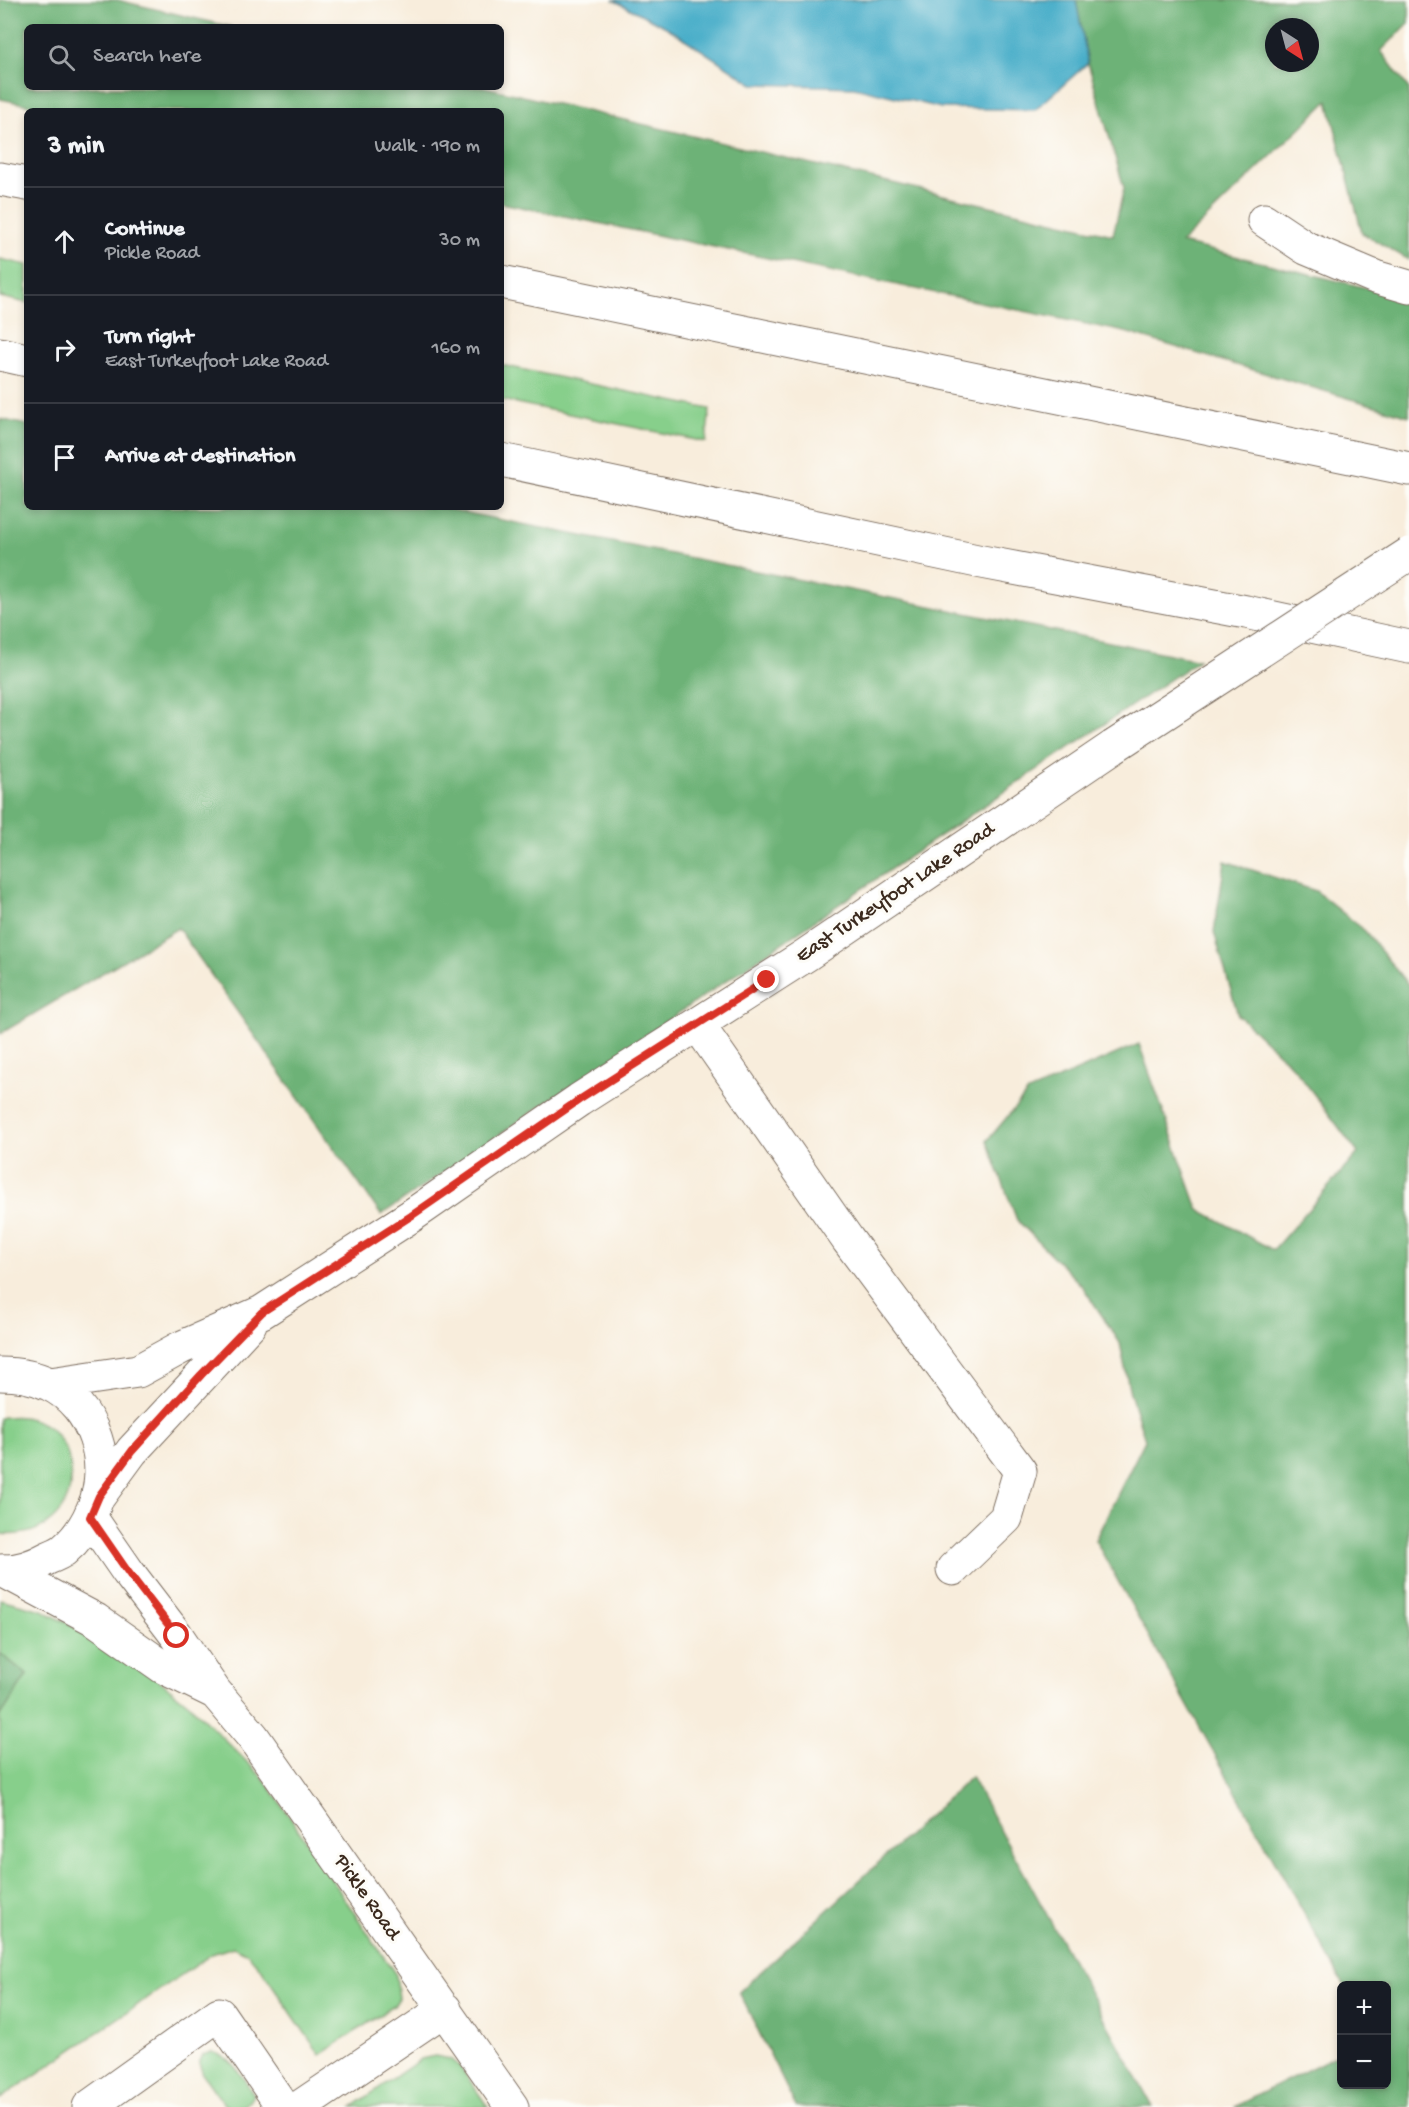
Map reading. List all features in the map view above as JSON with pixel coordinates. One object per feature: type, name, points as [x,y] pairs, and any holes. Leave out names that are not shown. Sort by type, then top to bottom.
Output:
[{"type":"main road","points":[[0,179],[24,183]]},
{"type":"main road","points":[[1264,220],[1306,248],[1375,277],[1409,287]]},
{"type":"main road","points":[[504,283],[1409,469]]},
{"type":"main road","points":[[0,354],[24,359]]},
{"type":"main road","points":[[504,461],[970,560],[1246,612],[1409,647]]},
{"type":"main road","name":"East Turkeyfoot Lake Road","points":[[50,1384],[138,1371],[180,1348],[262,1312],[411,1216],[579,1100],[698,1025],[1113,747],[1409,554]]},
{"type":"main road","points":[[698,1025],[848,1240],[1020,1471],[1006,1518],[953,1569]]},
{"type":"main road","name":"East Turkeyfoot Lake Road","points":[[2,1571],[35,1566],[64,1550],[86,1526],[95,1506],[132,1451],[262,1312]]},
{"type":"main road","points":[[0,1374],[18,1374],[50,1384],[76,1404],[94,1432],[102,1463],[95,1506]]},
{"type":"main road","name":"Pickle Road","points":[[95,1506],[128,1572],[177,1636],[215,1692],[253,1737],[512,2107]]},
{"type":"main road","name":"Pickle Road","points":[[2,1571],[96,1620],[163,1667],[215,1692]]},
{"type":"main road","points":[[300,2107],[445,2009]]},
{"type":"main road","points":[[89,2107],[219,2014],[283,2107]]},
{"type":"green space","points":[[0,0],[117,0],[219,24],[24,24],[24,90],[498,90],[1113,235],[1124,188],[1088,63],[1076,0],[1409,0],[1409,23],[1381,51],[1409,89],[1409,260],[1362,233],[1328,101],[1181,243],[1409,298],[1409,416],[1125,332],[504,204],[504,108],[43,108],[0,99]]},
{"type":"green space","points":[[0,259],[24,264],[24,302],[0,297]]},
{"type":"green space","points":[[504,366],[710,409],[706,442],[504,401]]},
{"type":"green space","points":[[0,419],[24,424],[24,510],[453,510],[1199,660],[381,1215],[178,928],[0,1034]]},
{"type":"green space","points":[[1225,861],[1316,891],[1365,931],[1409,986],[1409,2107],[1234,2107],[1337,2055],[1337,2089],[1391,2089],[1391,1981],[1342,1981],[1095,1540],[1145,1440],[1130,1393],[1120,1343],[1083,1287],[1017,1220],[987,1141],[1028,1092],[1139,1044],[1198,1209],[1273,1250],[1358,1153],[1295,1069],[1238,1015],[1214,932]]},
{"type":"green space","points":[[22,1417],[45,1425],[61,1440],[69,1460],[71,1482],[65,1503],[51,1521],[29,1532],[0,1534],[0,1418]]},
{"type":"green space","points":[[0,1599],[42,1610],[88,1634],[144,1668],[190,1705],[265,1780],[396,1975],[399,1998],[394,2006],[320,2055],[262,1970],[248,1954],[233,1947],[212,1954],[0,2099],[0,1717],[27,1675],[0,1653]]},
{"type":"green space","points":[[0,1653],[27,1675],[0,1717]]},
{"type":"green space","points":[[971,1777],[1153,2107],[796,2107],[739,1992]]},
{"type":"green space","points":[[212,2052],[226,2058],[241,2075],[253,2094],[249,2102],[226,2107],[203,2075],[199,2063],[203,2055]]},
{"type":"green space","points":[[435,2056],[450,2059],[461,2068],[488,2107],[352,2107],[421,2059]]},
{"type":"water","points":[[613,0],[1076,0],[1088,63],[1035,110],[941,108],[854,87],[753,84],[668,28]]},
{"type":"route","points":[[177,1636],[90,1517],[99,1496],[132,1451],[262,1312],[411,1216],[579,1100],[767,980]]}]
